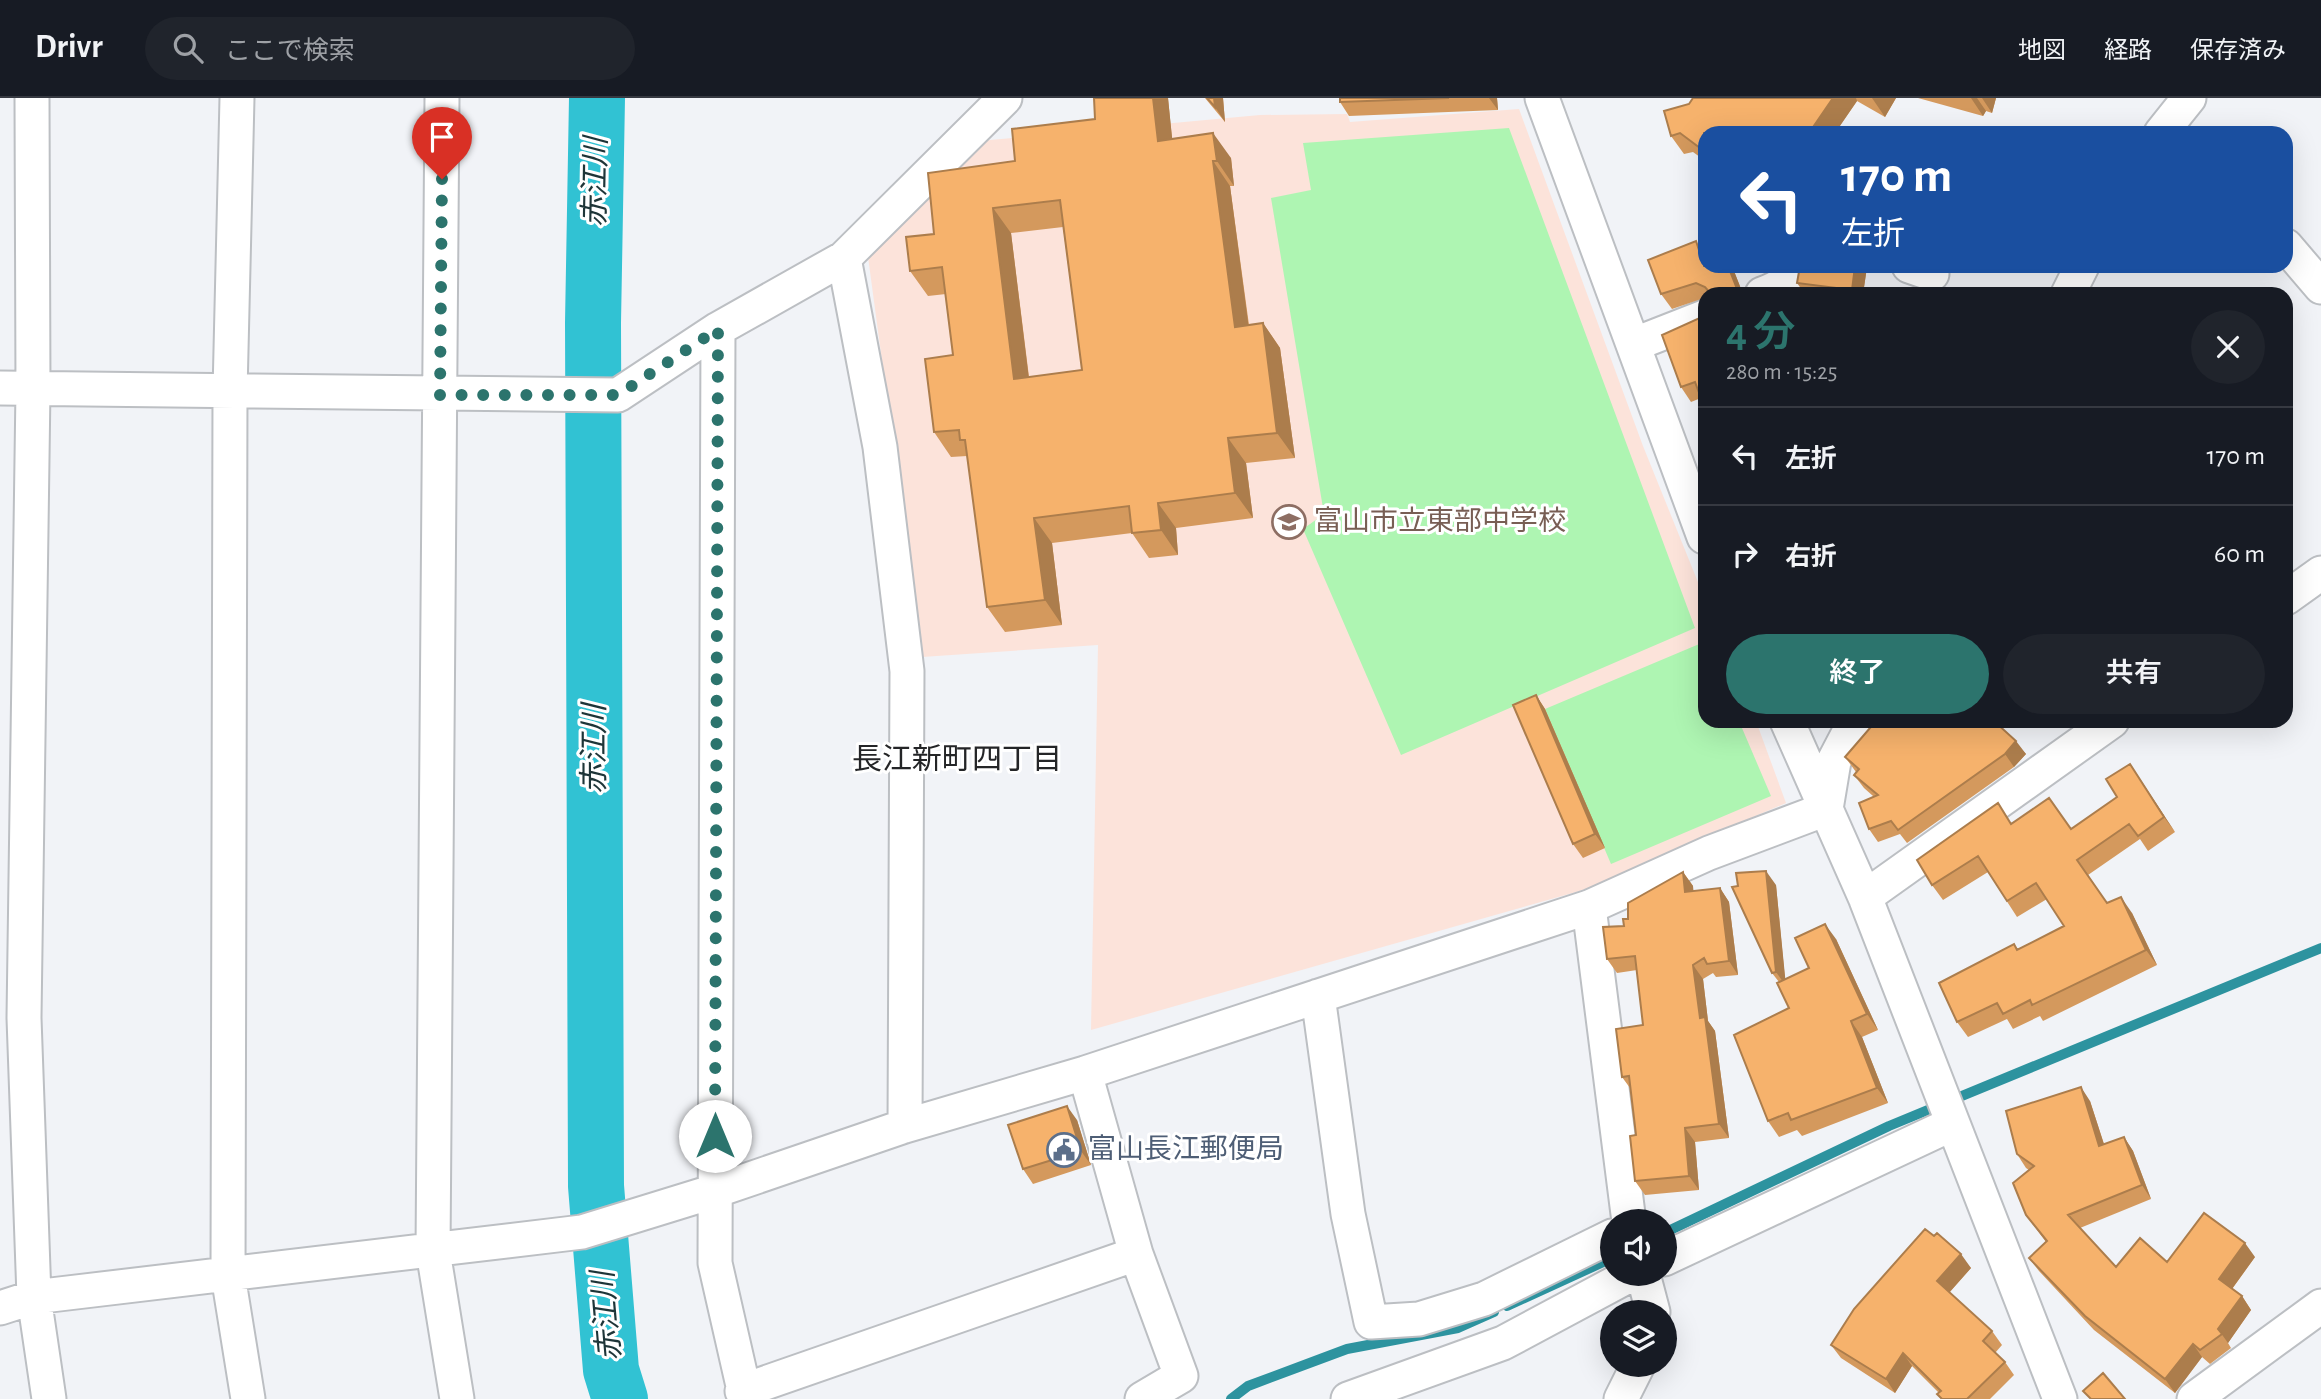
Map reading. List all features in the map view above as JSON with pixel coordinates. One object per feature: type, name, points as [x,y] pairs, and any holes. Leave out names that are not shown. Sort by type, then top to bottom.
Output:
[{"type":"street","points":[[32,98],[33,388],[24,1018],[34,1297],[50,1399]]},
{"type":"street","points":[[237,98],[230,392],[228,1275],[248,1399]]},
{"type":"street","points":[[442,98],[433,1251],[457,1399]]},
{"type":"street","points":[[0,388],[618,395],[718,329],[844,258],[1005,98]]},
{"type":"street","points":[[1542,98],[1698,520]]},
{"type":"street","points":[[2293,254],[2321,287]]},
{"type":"street","points":[[844,258],[880,447],[908,671],[905,1126]]},
{"type":"street","points":[[1780,287],[1792,273]]},
{"type":"street","points":[[1635,344],[1698,319]]},
{"type":"street","points":[[718,329],[715,1263],[744,1395],[1136,1254]]},
{"type":"street","points":[[2293,593],[2321,573]]},
{"type":"street","points":[[1790,728],[1865,897],[2060,1399]]},
{"type":"street","points":[[1826,809],[1834,761],[1852,728]]},
{"type":"street","points":[[1865,897],[2102,728]]},
{"type":"street","points":[[0,1308],[34,1297],[582,1232],[715,1191],[905,1126],[1085,1073],[1589,907],[1709,853],[1826,809]]},
{"type":"street","points":[[1589,907],[1627,1209]]},
{"type":"street","points":[[0,989],[24,1018]]},
{"type":"street","points":[[1318,996],[1348,1214],[1371,1322],[1419,1319],[1484,1300],[1600,1242]]},
{"type":"street","points":[[1085,1073],[1136,1254],[1181,1376],[1142,1399]]},
{"type":"street","points":[[1677,1253],[1952,1124]]},
{"type":"street","points":[[1348,1399],[1503,1343],[1610,1286]]},
{"type":"street","points":[[2194,1399],[2321,1306]]},
{"type":"street","points":[[1621,1399],[1632,1377]]},
{"type":"shaded area","name":"富山市立東部中学校","points":[[1519,109],[1643,446],[1698,582],[1698,728],[1759,728],[1786,803],[1583,890],[1091,1030],[1098,645],[922,657],[866,242],[979,141],[1260,115],[1347,114],[1350,122]]},
{"type":"green space","points":[[1509,128],[1695,628],[1401,755],[1303,529],[1324,514],[1271,198],[1311,190],[1303,143]]},
{"type":"green space","points":[[1698,645],[1698,728],[1742,728],[1771,796],[1611,864],[1545,709]]},
{"type":"building","points":[[1094,98],[1153,98],[1158,141],[1213,133],[1217,161],[1213,161],[1235,327],[1263,323],[1277,433],[1228,438],[1235,493],[1158,503],[1161,530],[1132,533],[1129,506],[1034,518],[1045,600],[987,607],[965,440],[960,440],[959,430],[934,432],[925,359],[953,355],[942,267],[910,271],[906,237],[934,234],[928,173],[1015,161],[1012,129],[1095,119]],"holes":[[[1060,200],[1082,370],[1014,379],[993,208]]]},
{"type":"building","points":[[1207,98],[1214,98],[1215,107]]},
{"type":"building","points":[[1340,98],[1449,98],[1340,102]]},
{"type":"building","points":[[1693,98],[1833,98],[1814,126],[1698,126],[1698,146],[1680,133],[1671,136],[1664,111],[1689,104]]},
{"type":"building","points":[[1696,241],[1698,273],[1731,273],[1736,287],[1705,287],[1696,283],[1661,294],[1648,260]]},
{"type":"building","points":[[1799,273],[1854,273],[1852,287],[1797,283]]},
{"type":"building","points":[[1698,319],[1698,390],[1695,382],[1681,387],[1662,335]]},
{"type":"building","points":[[1536,695],[1595,834],[1573,844],[1513,705]]},
{"type":"building","points":[[1870,728],[2002,728],[2016,741],[2005,754],[1898,830],[1891,821],[1869,829],[1859,803],[1878,795],[1854,775],[1859,769],[1845,757]]},
{"type":"building","points":[[2130,764],[2164,817],[2138,836],[2129,824],[2077,860],[2107,903],[2121,897],[2146,950],[2032,1005],[2030,1000],[2003,1014],[1997,1003],[1957,1022],[1939,983],[2014,944],[2017,950],[2064,926],[2036,883],[2007,901],[1978,856],[1932,885],[1917,860],[1998,803],[2011,824],[2049,798],[2071,829],[2117,797],[2106,779]]},
{"type":"building","points":[[1766,871],[1776,972],[1772,973],[1732,887],[1738,886],[1736,873]]},
{"type":"building","points":[[1683,872],[1685,892],[1720,888],[1729,961],[1707,964],[1704,958],[1693,965],[1700,1018],[1705,1017],[1719,1124],[1685,1128],[1689,1176],[1635,1181],[1630,1136],[1636,1135],[1629,1076],[1622,1077],[1616,1029],[1643,1025],[1635,956],[1607,959],[1603,927],[1624,926],[1623,919],[1628,919],[1628,903]]},
{"type":"building","points":[[1825,924],[1867,1014],[1851,1021],[1877,1088],[1791,1120],[1788,1113],[1768,1121],[1734,1035],[1789,1008],[1777,983],[1809,968],[1795,938]]},
{"type":"building","points":[[2081,1087],[2099,1146],[2124,1137],[2142,1185],[2068,1215],[2116,1267],[2140,1238],[2167,1262],[2204,1213],[2245,1243],[2219,1279],[2242,1296],[2218,1329],[2222,1334],[2200,1350],[2193,1344],[2165,1379],[2085,1316],[2029,1258],[2047,1241],[2026,1215],[2013,1183],[2034,1166],[2017,1154],[2006,1111]]},
{"type":"building","points":[[1067,1106],[1081,1151],[1023,1169],[1008,1125]]},
{"type":"building","points":[[1925,1229],[1934,1236],[1937,1233],[1961,1254],[1937,1281],[1992,1331],[1983,1341],[2005,1362],[1967,1399],[1942,1399],[1937,1394],[1941,1391],[1903,1353],[1886,1379],[1831,1345],[1854,1309]]},
{"type":"building","points":[[2103,1373],[2125,1399],[2091,1399],[2083,1391]]},
{"type":"waterway","name":"赤江川","points":[[597,98],[593,323],[596,1186],[611,1370],[620,1399]]},
{"type":"waterway","points":[[1677,1227],[1889,1126],[2321,948]]},
{"type":"waterway","points":[[1507,1306],[1600,1263]]},
{"type":"waterway","points":[[1231,1399],[1248,1386],[1347,1349],[1458,1328],[1494,1312]]},
{"type":"place","name":"富山市立東部中学校","points":[[1289,522]]},
{"type":"place","name":"富山長江郵便局","points":[[1064,1150]]},
{"type":"district","name":"長江新町四丁目","points":[[957,760]]},
{"type":"route","points":[[442,179],[440,395],[618,395],[718,329],[715,1136]]}]
